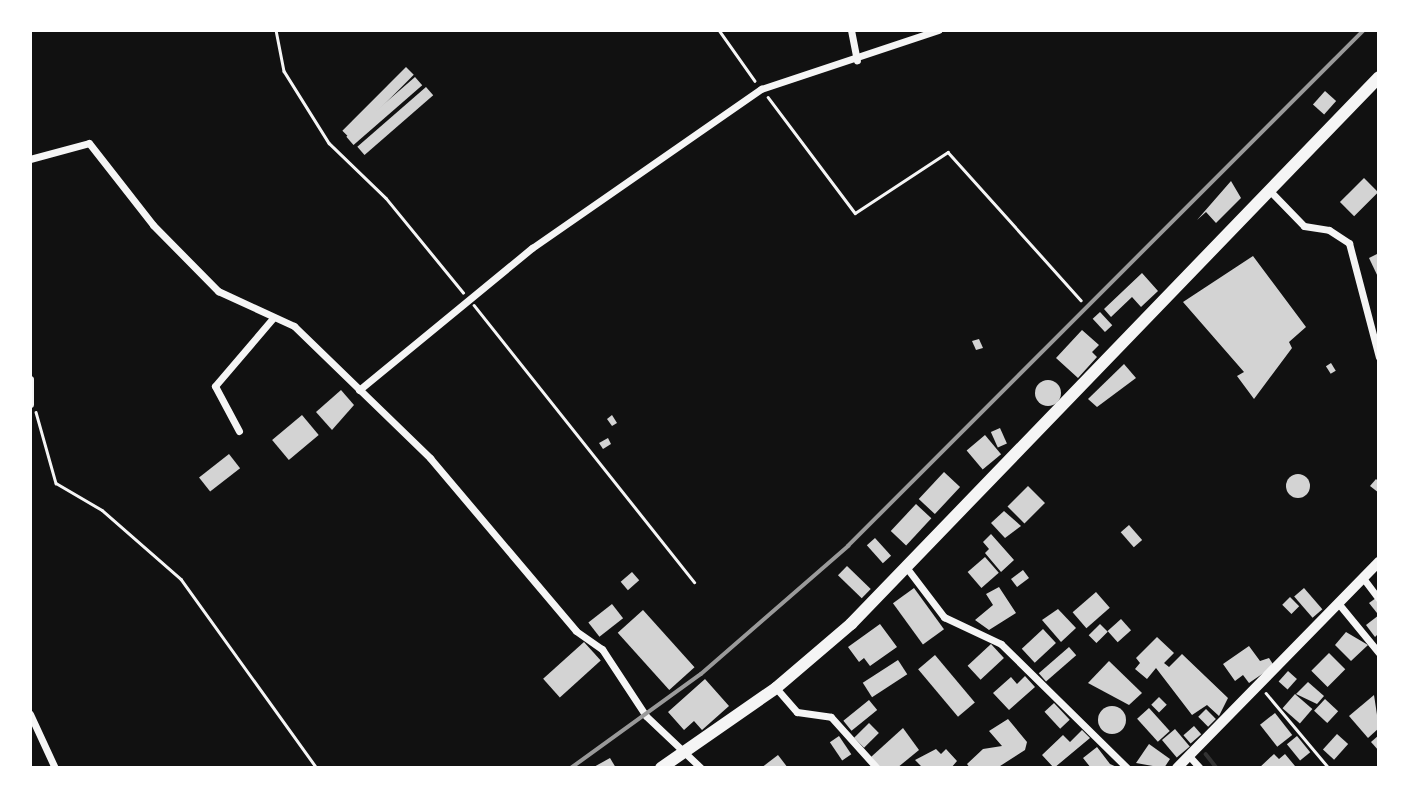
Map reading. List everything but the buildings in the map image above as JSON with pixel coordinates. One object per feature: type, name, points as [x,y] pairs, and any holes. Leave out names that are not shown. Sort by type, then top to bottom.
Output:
[{"type":"highway","points":[[661,768],[776,688],[905,566],[1379,77]]},
{"type":"street","points":[[850,30],[857,60]]},
{"type":"street","points":[[359,390],[532,248],[761,89],[857,60],[938,30]]},
{"type":"street","points":[[30,159],[89,142],[153,225],[218,291],[294,326],[430,458],[576,631],[602,649],[646,716],[701,768]]},
{"type":"street","points":[[1269,190],[1304,226],[1329,230],[1349,243],[1379,356]]},
{"type":"street","points":[[239,431],[215,386],[273,318]]},
{"type":"street","points":[[30,379],[30,404]]},
{"type":"street","points":[[1177,768],[1261,686],[1379,562]]},
{"type":"street","points":[[905,566],[944,617],[1001,644],[1127,768]]},
{"type":"street","points":[[1363,578],[1379,600]]},
{"type":"street","points":[[1338,603],[1379,653]]},
{"type":"street","points":[[776,688],[797,712],[831,717],[877,768]]},
{"type":"street","points":[[30,714],[55,768]]},
{"type":"street","points":[[1190,757],[1200,768]]},
{"type":"path","points":[[276,30],[284,71],[329,143],[386,198],[694,582]]},
{"type":"path","points":[[719,30],[855,213],[948,152],[1081,300]]},
{"type":"path","points":[[30,404],[55,483],[121,525],[181,579],[317,768]]},
{"type":"path","points":[[1261,686],[1329,768]]},
{"type":"waterway","points":[[1206,754],[1217,768]]},
{"type":"railway","points":[[571,768],[701,674],[848,546],[1364,30]]}]
